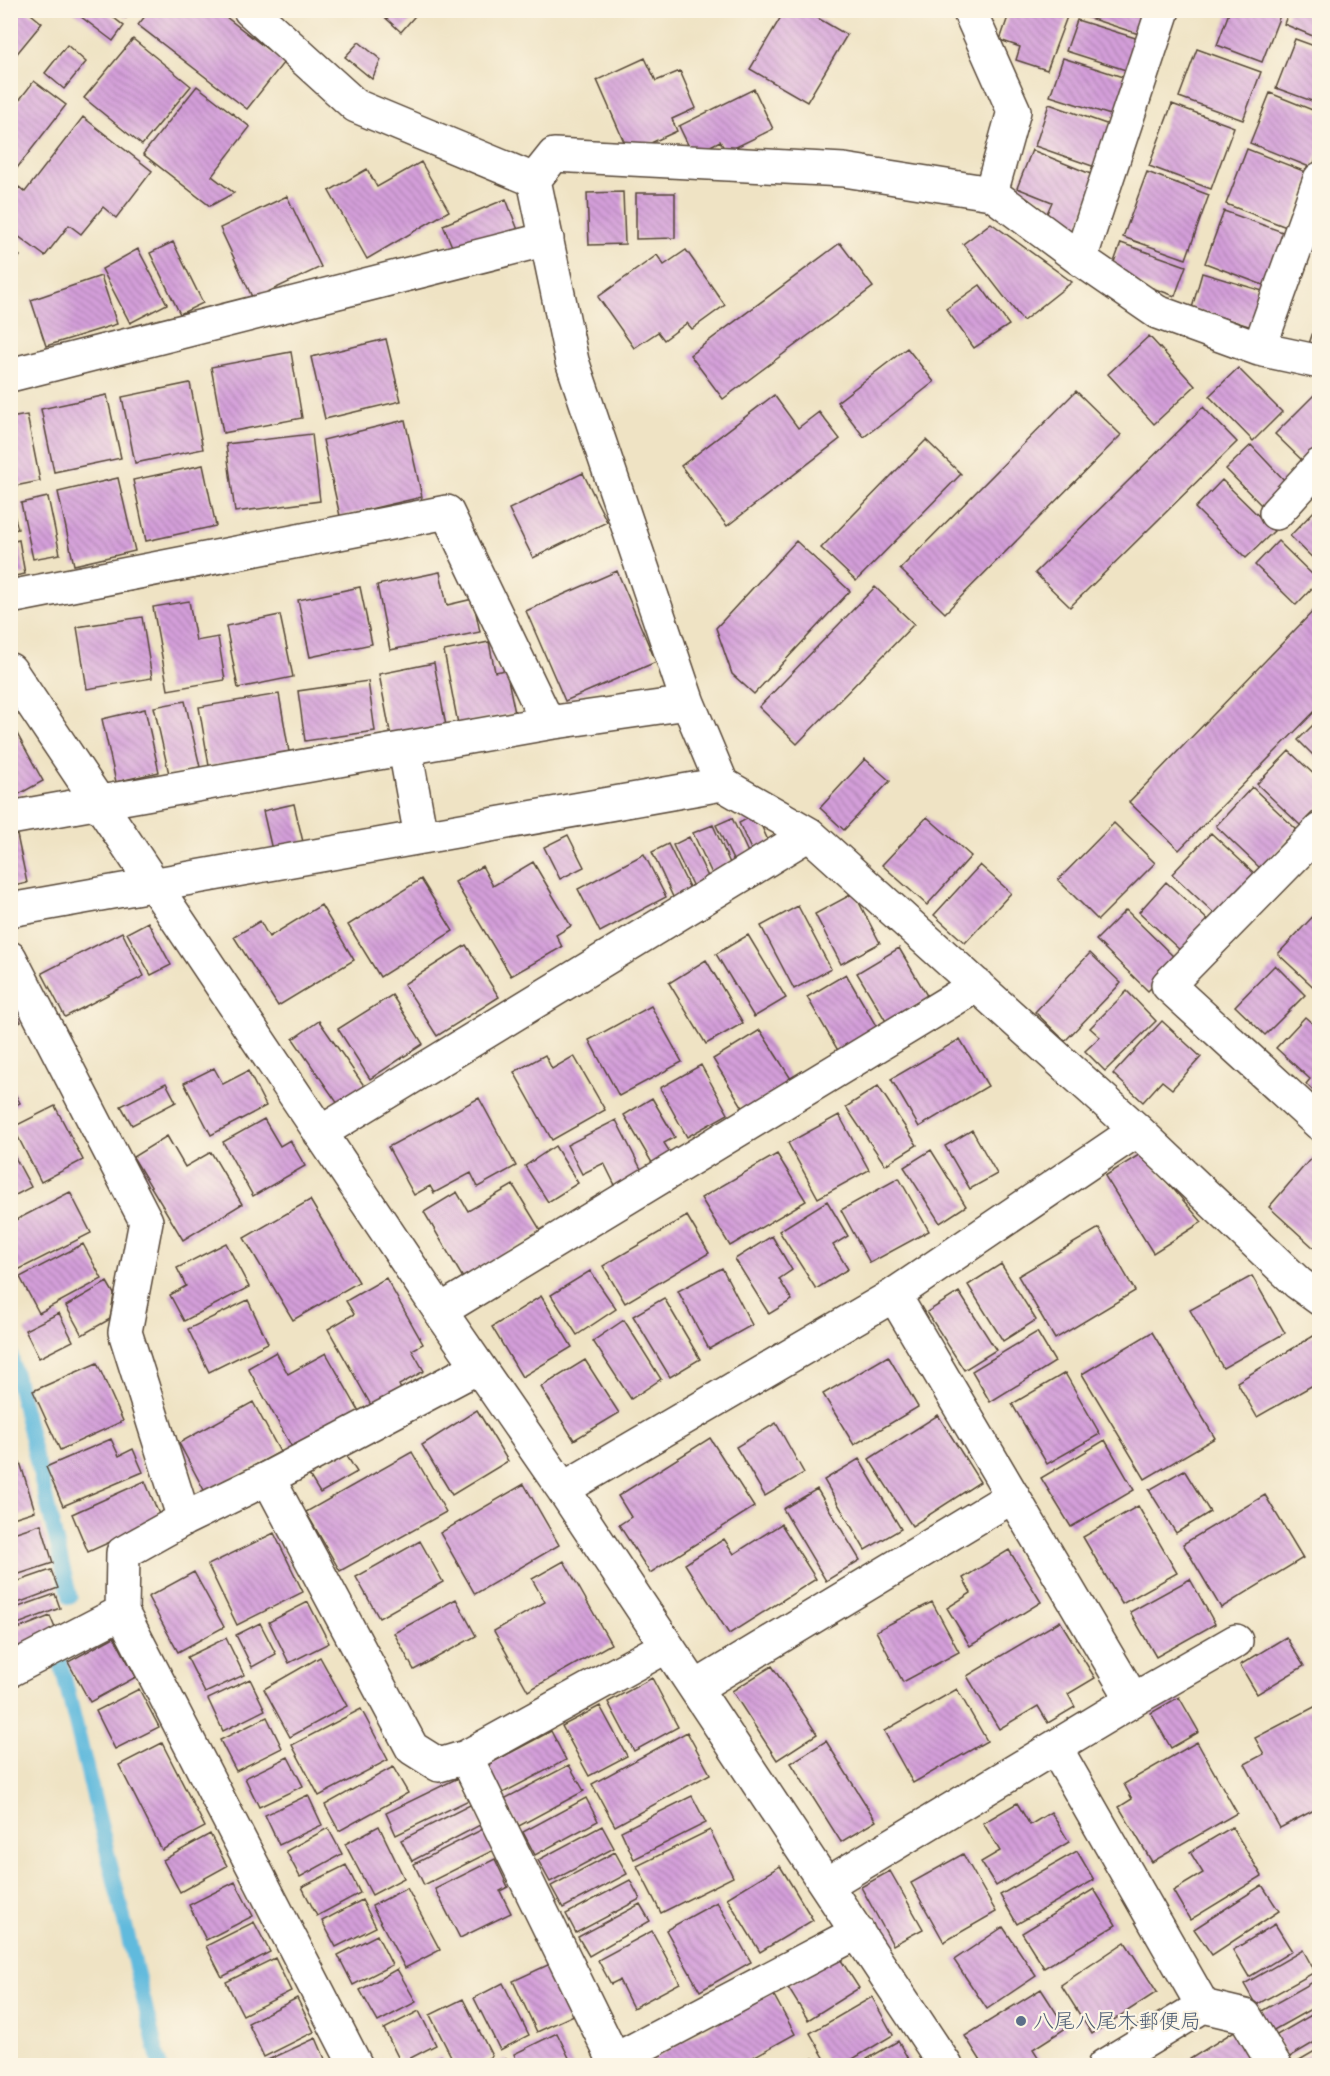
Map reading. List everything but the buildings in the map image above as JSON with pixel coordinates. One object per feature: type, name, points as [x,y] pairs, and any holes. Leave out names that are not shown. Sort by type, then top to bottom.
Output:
[{"type":"street","points":[[250,10],[356,106],[534,180]]},
{"type":"street","points":[[969,10],[1014,111],[991,193]]},
{"type":"street","points":[[1080,259],[1163,10]]},
{"type":"street","points":[[1320,362],[1259,349],[1156,312],[991,193],[844,170],[554,154],[534,180],[573,361],[688,702],[722,784],[809,834],[1137,1130],[1298,1283],[1320,1299]]},
{"type":"street","points":[[1259,349],[1320,179]]},
{"type":"street","points":[[10,375],[547,239]]},
{"type":"street","points":[[1276,513],[1320,465]]},
{"type":"street","points":[[10,597],[447,512],[548,723]]},
{"type":"street","points":[[10,670],[440,1311],[563,1489],[946,2066]]},
{"type":"street","points":[[10,818],[548,723],[688,702]]},
{"type":"street","points":[[405,749],[421,837]]},
{"type":"street","points":[[10,910],[722,784]]},
{"type":"street","points":[[1320,830],[1168,985],[1320,1124]]},
{"type":"street","points":[[320,1132],[809,834]]},
{"type":"street","points":[[10,958],[146,1221],[125,1332],[184,1519]]},
{"type":"street","points":[[440,1311],[977,985]]},
{"type":"street","points":[[563,1489],[894,1295],[1137,1130]]},
{"type":"street","points":[[894,1295],[1133,1700]]},
{"type":"street","points":[[356,2066],[122,1612],[123,1554],[184,1519],[268,1478],[478,1366]]},
{"type":"street","points":[[268,1478],[412,1748],[439,1765],[466,1757],[667,1646]]},
{"type":"street","points":[[695,1688],[1013,1496]]},
{"type":"street","points":[[10,1670],[122,1612]]},
{"type":"street","points":[[826,1885],[1133,1700],[1236,1641]]},
{"type":"street","points":[[1055,1747],[1203,2006]]},
{"type":"street","points":[[466,1757],[616,2063],[858,1932]]},
{"type":"street","points":[[1104,2066],[1203,2006],[1245,2016],[1275,2066]]},
{"type":"waterway","points":[[10,1352],[70,1597]]},
{"type":"waterway","points":[[60,1660],[160,2066]]},
{"type":"place","name":"八尾八尾木郵便局","points":[[1021,2021]]}]
